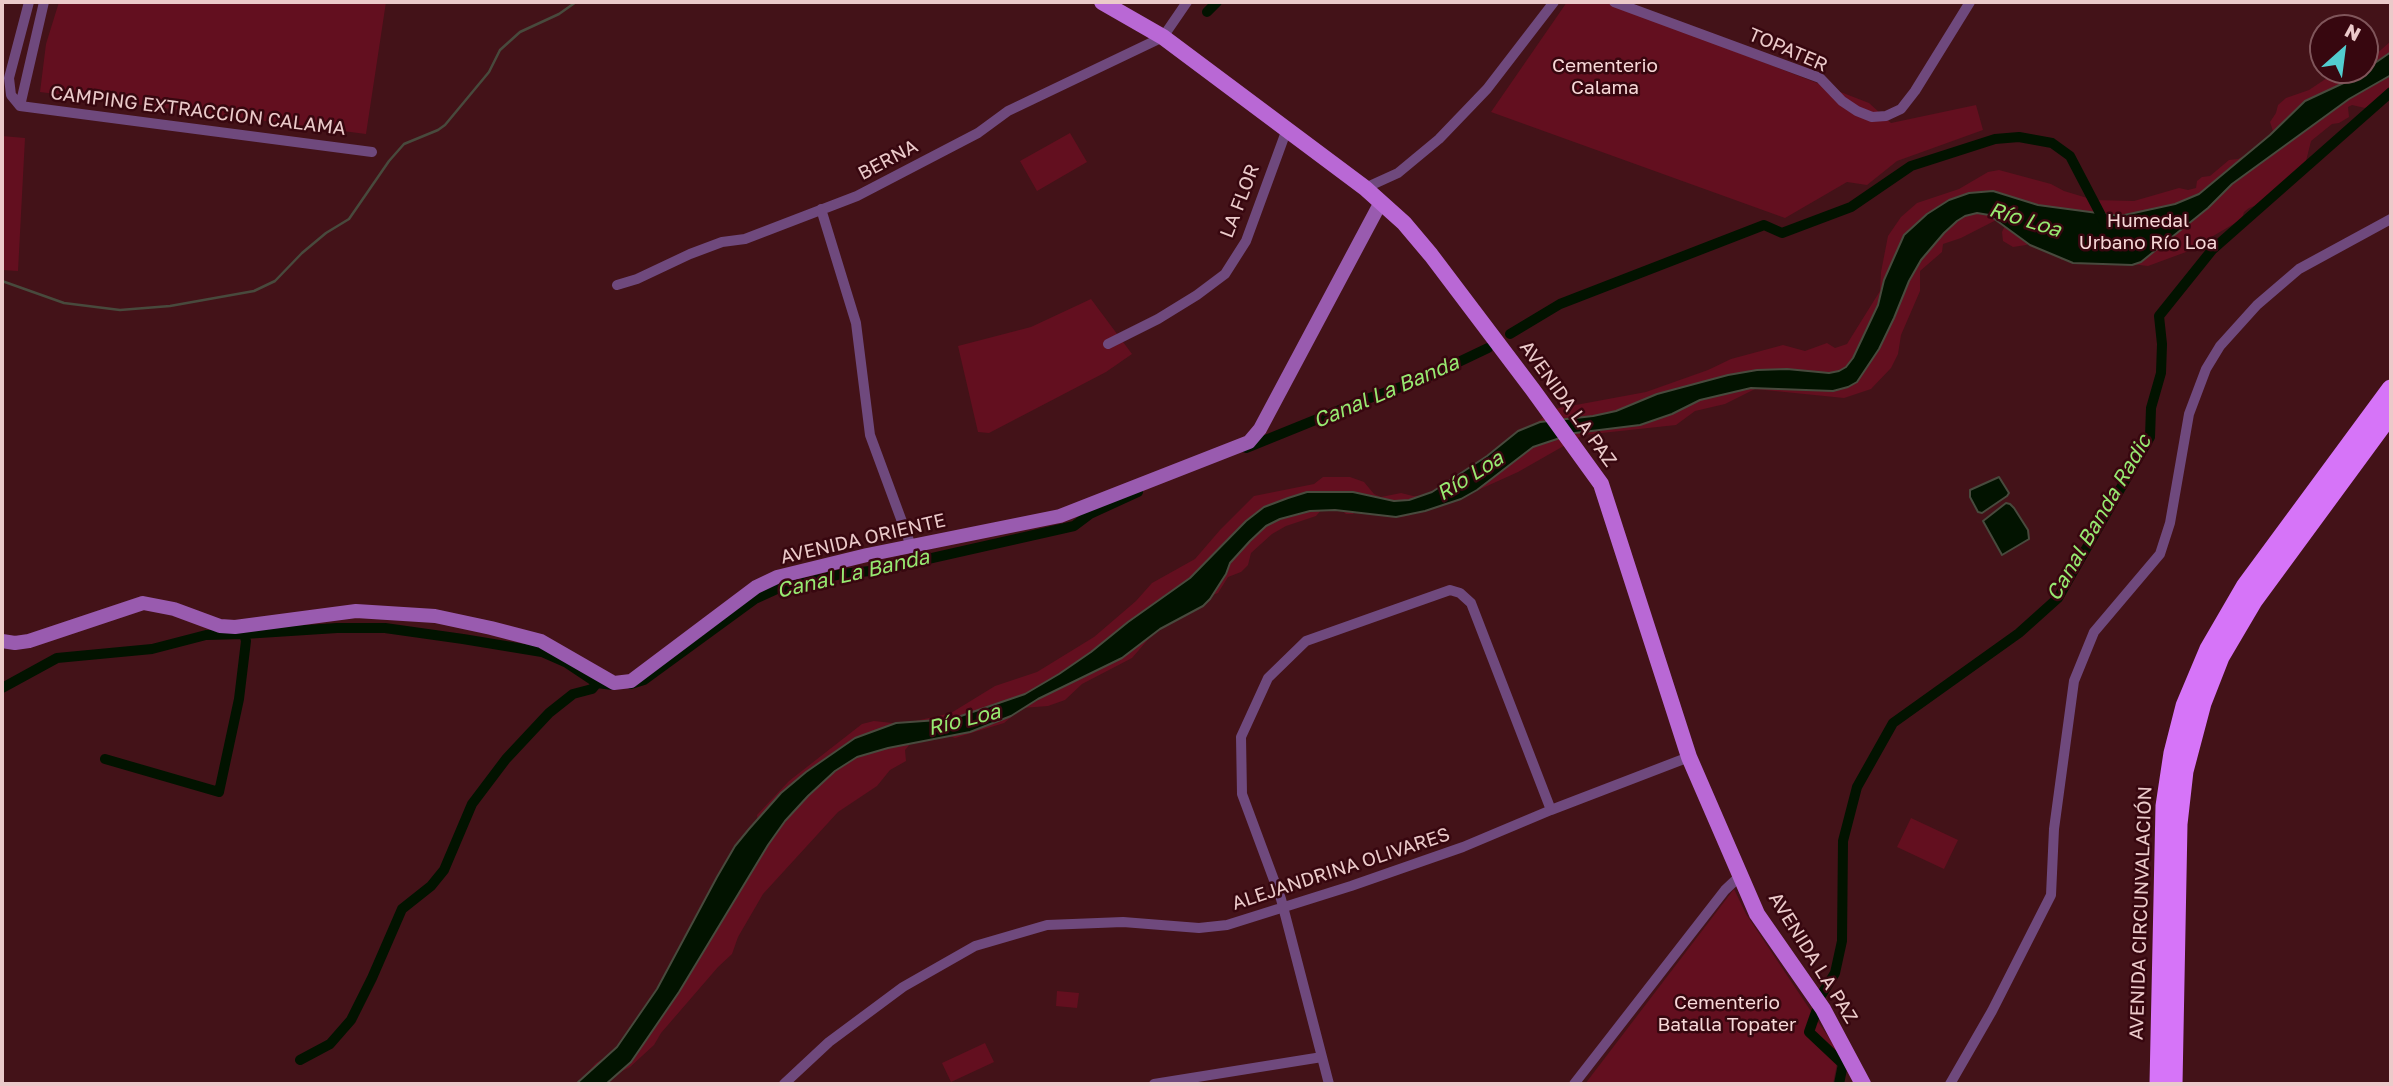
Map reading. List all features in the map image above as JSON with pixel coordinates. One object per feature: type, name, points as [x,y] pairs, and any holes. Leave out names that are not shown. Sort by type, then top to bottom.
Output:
[{"type":"highway","name":"AVENIDA CIRCUNVALACIÓN","points":[[2159,1084],[2165,806],[2173,753],[2185,706],[2209,649],[2245,587],[2391,389]]},
{"type":"highway","name":"AVENIDA CIRCUNVALACIÓN","points":[[2173,1084],[2178,824],[2184,771],[2202,703],[2220,657],[2253,601],[2391,413]]},
{"type":"main road","name":"AVENIDA LA PAZ","points":[[1102,2],[1163,37],[1365,188],[1404,223],[1601,484],[1689,757],[1757,914],[1823,1009],[1863,1084]]},
{"type":"street","points":[[29,2],[43,4]]},
{"type":"street","name":"CAMPING EXTRACCION CALAMA","points":[[29,2],[9,78],[11,95],[20,106],[372,152]]},
{"type":"street","points":[[1163,37],[1187,2]]},
{"type":"street","points":[[1365,188],[1398,173],[1439,139],[1487,89],[1555,2]]},
{"type":"street","name":"TOPATER","points":[[1614,2],[1820,79],[1842,101],[1857,111],[1879,117],[1901,109],[1970,2]]},
{"type":"street","name":"CAMPING EXTRACCION CALAMA","points":[[20,106],[43,4]]},
{"type":"street","name":"BERNA","points":[[617,285],[722,242],[745,239],[857,196],[978,133],[1009,111],[1163,37]]},
{"type":"street","name":"LA FLOR","points":[[1108,344],[1158,319],[1225,274],[1246,241],[1287,129]]},
{"type":"street","name":"AVENIDA ORIENTE","points":[[2,641],[29,641],[143,603],[174,609],[220,626],[369,611],[435,616],[541,641],[614,683],[631,681],[756,587],[777,577],[1060,516],[1249,442],[1260,429],[1381,202]]},
{"type":"street","points":[[821,209],[856,323],[870,435],[911,546]]},
{"type":"street","points":[[1950,1084],[1992,1011],[2051,895],[2054,829],[2074,681],[2094,632],[2160,554],[2170,523],[2189,414],[2206,369],[2220,346],[2256,305],[2299,270],[2391,219]]},
{"type":"street","points":[[1329,1084],[1283,908],[1242,794],[1241,737],[1268,678],[1306,641],[1450,590],[1466,597],[1471,603],[1551,810]]},
{"type":"street","name":"ALEJANDRINA OLIVARES","points":[[784,1084],[829,1042],[903,987],[975,946],[1047,925],[1124,922],[1199,928],[1227,925],[1463,847],[1689,757]]},
{"type":"street","points":[[1574,1084],[1725,890],[1741,875]]},
{"type":"street","points":[[1154,1084],[1322,1057]]},
{"type":"green space","points":[[59,2],[386,2],[366,134],[40,92],[46,44]]},
{"type":"green space","name":"Cementerio Calama","points":[[1567,2],[1607,2],[1869,103],[1891,123],[1976,105],[1983,130],[1897,161],[1867,185],[1847,182],[1785,218],[1491,112]]},
{"type":"green space","name":"Humedal Urbano Río Loa","points":[[2391,41],[2391,96],[2365,108],[2352,105],[2348,107],[2349,117],[2332,124],[2311,141],[2305,165],[2266,202],[2249,208],[2242,219],[2186,252],[2148,266],[2071,257],[2062,260],[2034,241],[2013,247],[2003,241],[2002,232],[2009,217],[2004,216],[1943,244],[1942,252],[1920,271],[1920,291],[1901,335],[1898,354],[1891,368],[1871,389],[1844,398],[1755,389],[1725,404],[1695,411],[1676,425],[1583,435],[1518,472],[1456,500],[1420,508],[1411,515],[1402,517],[1359,507],[1353,514],[1346,514],[1338,507],[1323,508],[1316,516],[1286,526],[1272,534],[1251,553],[1248,565],[1241,572],[1228,577],[1218,593],[1205,598],[1151,636],[1132,658],[1082,684],[1065,700],[1048,706],[1022,708],[1004,723],[955,738],[945,734],[910,744],[905,750],[906,761],[890,770],[877,786],[838,812],[763,894],[738,937],[732,954],[661,1033],[654,1045],[630,1067],[611,1077],[577,1084],[596,1063],[613,1053],[665,997],[722,868],[730,863],[758,824],[757,815],[789,781],[862,724],[874,721],[902,724],[951,713],[995,686],[1037,672],[1094,637],[1136,601],[1152,583],[1195,559],[1254,496],[1314,484],[1323,477],[1350,477],[1364,482],[1374,494],[1381,497],[1401,493],[1413,496],[1444,495],[1554,409],[1646,392],[1731,359],[1783,345],[1805,351],[1827,343],[1835,348],[1847,344],[1880,291],[1888,236],[1901,217],[1917,203],[1959,189],[1988,172],[1999,170],[2051,184],[2094,200],[2134,201],[2179,188],[2196,188],[2197,181],[2202,177],[2210,176],[2229,160],[2238,159],[2255,150],[2273,131],[2270,122],[2278,105],[2286,98],[2318,84],[2379,84],[2379,52]]},
{"type":"green space","points":[[1070,133],[1087,162],[1037,191],[1020,161]]},
{"type":"green space","points":[[2,136],[25,138],[18,271],[2,270]]},
{"type":"green space","points":[[1091,299],[1132,354],[1106,372],[989,433],[978,432],[958,346],[1031,327]]},
{"type":"green space","points":[[1911,818],[1958,840],[1944,869],[1897,847]]},
{"type":"green space","name":"Cementerio Batalla Topater","points":[[1734,889],[1746,914],[1839,1053],[1833,1084],[1585,1084]]},
{"type":"green space","points":[[1057,991],[1079,993],[1077,1008],[1056,1006]]},
{"type":"green space","points":[[985,1043],[994,1062],[951,1082],[942,1063]]},
{"type":"water","points":[[2391,52],[2391,75],[2379,82],[2379,60]]},
{"type":"water","name":"Río Loa","points":[[2341,84],[2375,84],[2349,99],[2232,184],[2208,208],[2141,262],[2132,265],[2073,263],[2030,245],[1989,215],[1977,213],[1965,216],[1944,233],[1921,260],[1879,349],[1857,382],[1848,387],[1833,391],[1751,388],[1700,400],[1672,414],[1640,425],[1575,433],[1533,447],[1477,490],[1461,499],[1425,511],[1396,517],[1335,510],[1310,511],[1280,519],[1266,526],[1230,563],[1226,574],[1203,606],[1160,629],[1122,658],[1038,699],[1011,716],[970,732],[857,757],[835,771],[785,821],[679,992],[631,1062],[606,1084],[576,1084],[617,1047],[657,989],[735,846],[781,793],[855,738],[896,723],[952,719],[1025,694],[1091,652],[1190,578],[1246,521],[1264,507],[1288,498],[1307,492],[1353,492],[1394,501],[1409,500],[1432,492],[1487,456],[1518,431],[1540,422],[1616,411],[1657,394],[1757,370],[1787,369],[1829,373],[1839,371],[1853,358],[1878,305],[1884,280],[1904,235],[1927,214],[1949,200],[1969,193],[1993,191],[2038,205],[2120,216],[2175,204],[2199,194],[2270,135],[2305,101]]},
{"type":"water","points":[[1999,477],[2009,493],[1982,513],[1978,512],[1970,497],[1970,490]]},
{"type":"water","points":[[2006,503],[2014,508],[2028,530],[2029,539],[2002,555],[1983,521]]},
{"type":"waterway","points":[[2,281],[64,303],[120,310],[170,306],[254,291],[275,281],[302,253],[326,233],[349,219],[404,144],[445,125],[489,72],[500,50],[520,32],[559,14],[576,2]]},
{"type":"waterway","points":[[1207,12],[1217,2]]},
{"type":"waterway","name":"Canal Banda Radic","points":[[1822,994],[1835,973],[1842,941],[1843,841],[1857,787],[1893,723],[2019,633],[2058,598],[2150,437],[2151,408],[2161,373],[2159,316],[2212,250],[2391,92]]},
{"type":"waterway","points":[[1510,334],[1560,304],[1764,225],[1782,233],[1851,207],[1911,166],[1995,139],[2019,137],[2052,143],[2070,156],[2105,223]]},
{"type":"waterway","name":"Canal La Banda","points":[[1246,448],[1423,379],[1488,348]]},
{"type":"waterway","name":"Canal La Banda","points":[[631,684],[644,680],[755,599],[777,589],[842,574],[879,570],[1074,526],[1090,514],[1138,492]]},
{"type":"waterway","name":"Canal La Banda","points":[[105,759],[219,792],[239,699],[246,641],[244,634],[385,628],[542,652],[567,663],[597,683],[613,685]]},
{"type":"waterway","points":[[2,688],[57,658],[152,649],[206,635],[244,634]]},
{"type":"waterway","points":[[300,1060],[330,1044],[351,1020],[402,909],[431,886],[444,870],[472,804],[506,759],[549,713],[573,694],[592,689],[597,683]]},
{"type":"waterway","name":"Canal Banda Radic","points":[[1816,1012],[1809,1032],[1843,1064],[1839,1084]]}]
